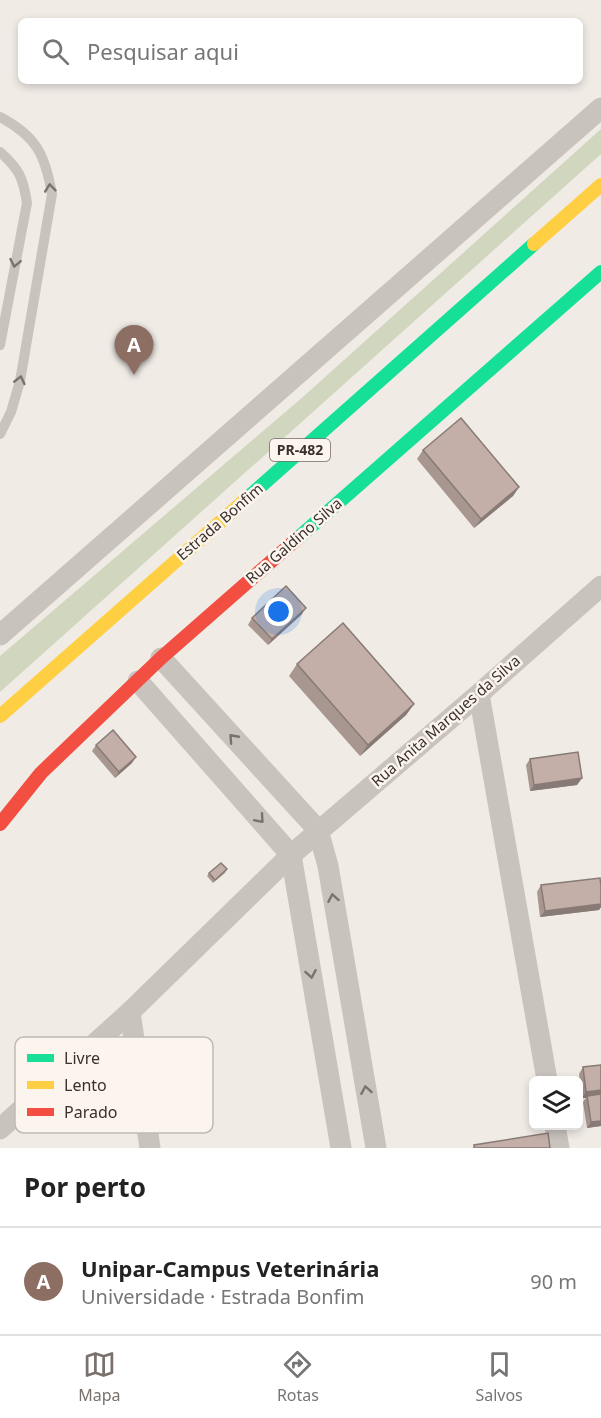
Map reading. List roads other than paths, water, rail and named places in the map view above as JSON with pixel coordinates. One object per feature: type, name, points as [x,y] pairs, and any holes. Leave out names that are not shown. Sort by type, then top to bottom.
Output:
[{"type":"street","points":[[0,635],[601,108]]},
{"type":"street","name":"Estrada Bonfim","points":[[0,716],[601,184]]},
{"type":"street","name":"Rua Galdino Silva","points":[[0,824],[41,773],[161,658],[601,272]]},
{"type":"street","name":"Rua Anita Marques da Silva","points":[[102,1037],[318,830],[479,694],[601,585]]},
{"type":"street","points":[[161,658],[318,830],[328,866],[376,1148]]},
{"type":"street","points":[[138,681],[291,855],[341,1148]]},
{"type":"street","points":[[479,694],[546,1076]]},
{"type":"street","points":[[130,1012],[134,1037]]},
{"type":"street","name":"Rua Anita Marques da Silva","points":[[0,1129],[15,1116]]},
{"type":"street","points":[[556,1130],[559,1148]]},
{"type":"street","points":[[148,1133],[150,1148]]},
{"type":"lane","points":[[0,117],[16,125],[35,143],[47,166],[52,194],[20,381],[11,412],[0,434]]},
{"type":"lane","points":[[0,152],[14,165],[24,180],[27,203],[0,345]]},
{"type":"place","name":"Unipar-Campus Veterinária","points":[[134,375]]}]
